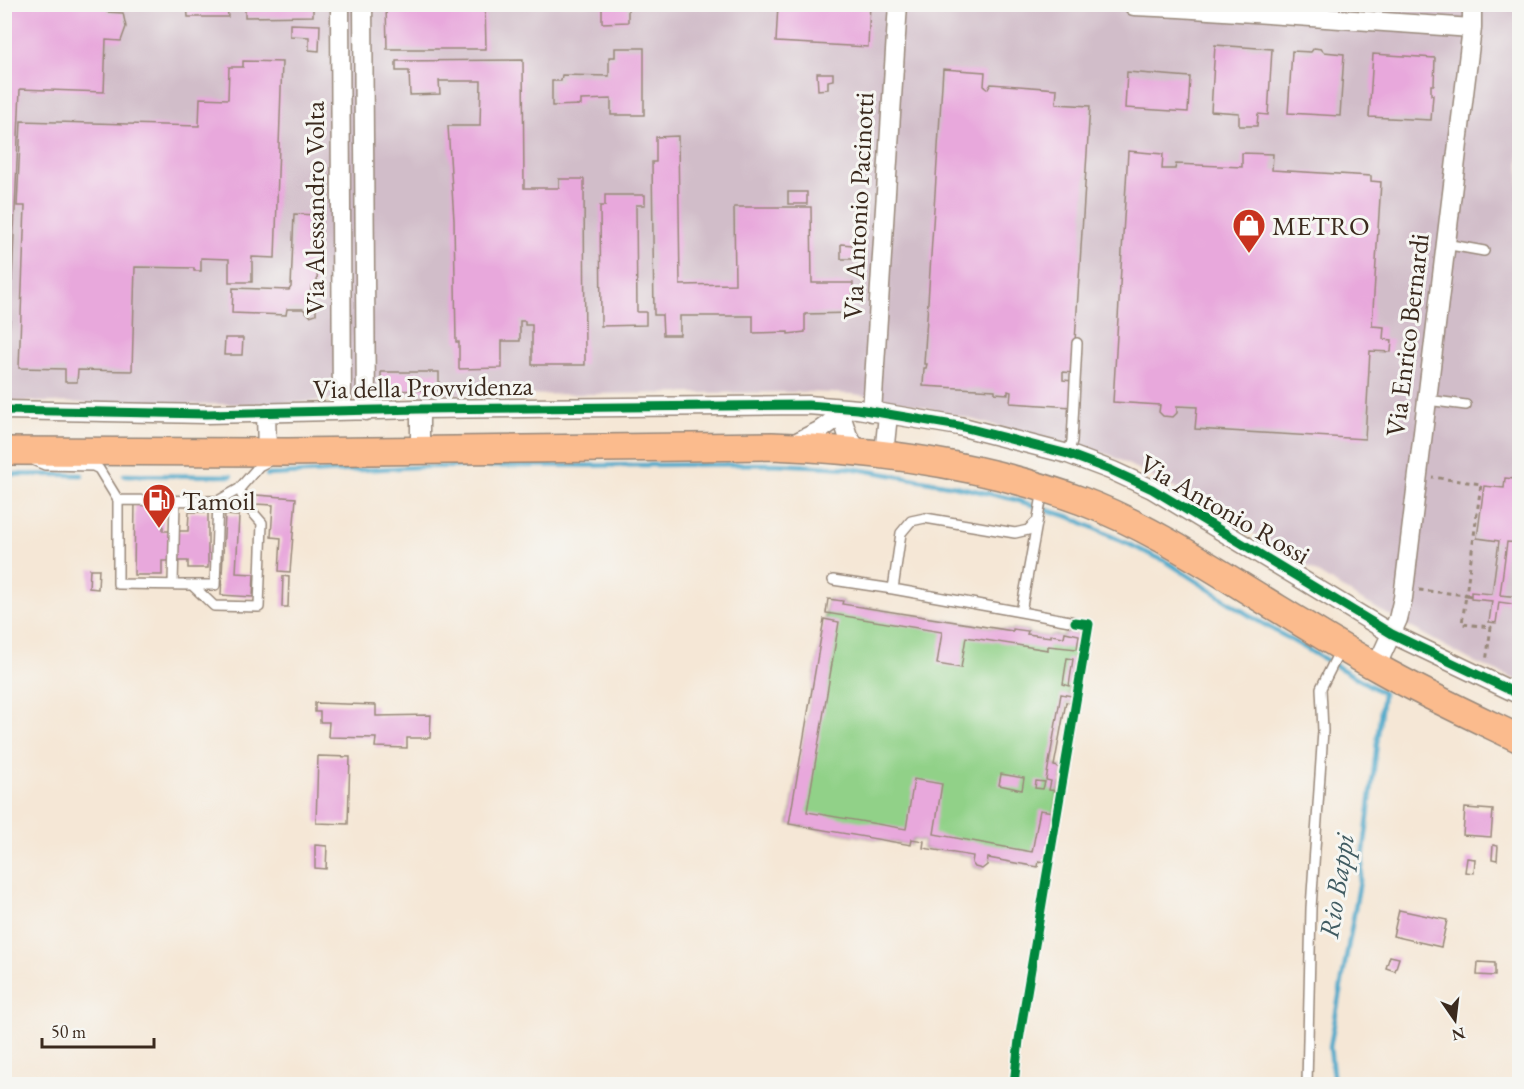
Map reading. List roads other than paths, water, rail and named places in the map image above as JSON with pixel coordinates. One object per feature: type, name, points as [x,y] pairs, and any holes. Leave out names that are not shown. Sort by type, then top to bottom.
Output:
[{"type":"main road","points":[[7,451],[277,452],[609,446],[787,446],[872,452],[966,467],[1041,496],[1083,501],[1137,526],[1339,652],[1520,739]]},
{"type":"street","name":"Via Alessandro Volta","points":[[340,4],[342,411]]},
{"type":"street","name":"Via Alessandro Volta","points":[[363,4],[366,411]]},
{"type":"street","name":"Via Antonio Pacinotti","points":[[872,452],[880,413],[898,4]]},
{"type":"street","points":[[1133,4],[1134,6],[1179,6],[1472,28]]},
{"type":"street","name":"Via Enrico Bernardi","points":[[1376,668],[1392,634],[1404,598],[1472,28],[1472,4]]},
{"type":"street","name":"Via della Provvidenza","points":[[4,410],[206,414],[784,405],[841,412]]},
{"type":"street","points":[[420,409],[420,450]]},
{"type":"street","points":[[266,412],[277,452]]},
{"type":"street","points":[[787,446],[819,431],[841,412],[880,413]]},
{"type":"street","points":[[841,412],[848,436],[872,452]]},
{"type":"street","name":"Via Antonio Rossi","points":[[880,413],[959,426],[1068,454],[1113,471],[1152,489],[1392,634],[1520,695]]},
{"type":"lane","points":[[340,54],[363,54]]},
{"type":"lane","points":[[341,100],[363,100]]},
{"type":"lane","points":[[1445,244],[1484,251]]},
{"type":"lane","points":[[1068,454],[1072,441],[1077,343]]},
{"type":"lane","points":[[1427,400],[1466,405]]},
{"type":"lane","points":[[7,451],[45,465],[93,466],[99,469],[118,500],[118,584],[215,585],[218,501]]},
{"type":"lane","points":[[118,500],[218,501],[239,489],[260,466],[277,452]]},
{"type":"lane","points":[[192,585],[214,606],[260,608],[262,523],[248,507],[239,489]]},
{"type":"lane","points":[[1021,612],[1041,496]]},
{"type":"lane","points":[[173,584],[175,501]]},
{"type":"lane","points":[[893,589],[901,533],[911,521],[925,518],[1015,533],[1028,530],[1036,520]]},
{"type":"lane","points":[[833,580],[1075,622]]},
{"type":"lane","points":[[1307,1084],[1311,908],[1323,731],[1321,688],[1339,652]]},
{"type":"waterway","name":"Rio Bappi","points":[[267,475],[416,467],[775,464],[851,468],[955,486],[1013,499],[1070,517],[1167,562],[1255,619],[1383,693],[1361,875],[1330,1047],[1334,1084]]},
{"type":"waterway","points":[[4,474],[82,475]]},
{"type":"waterway","points":[[124,475],[231,476]]},
{"type":"place","name":"METRO","points":[[1249,254]]},
{"type":"place","name":"Tamoil","points":[[159,529]]}]
